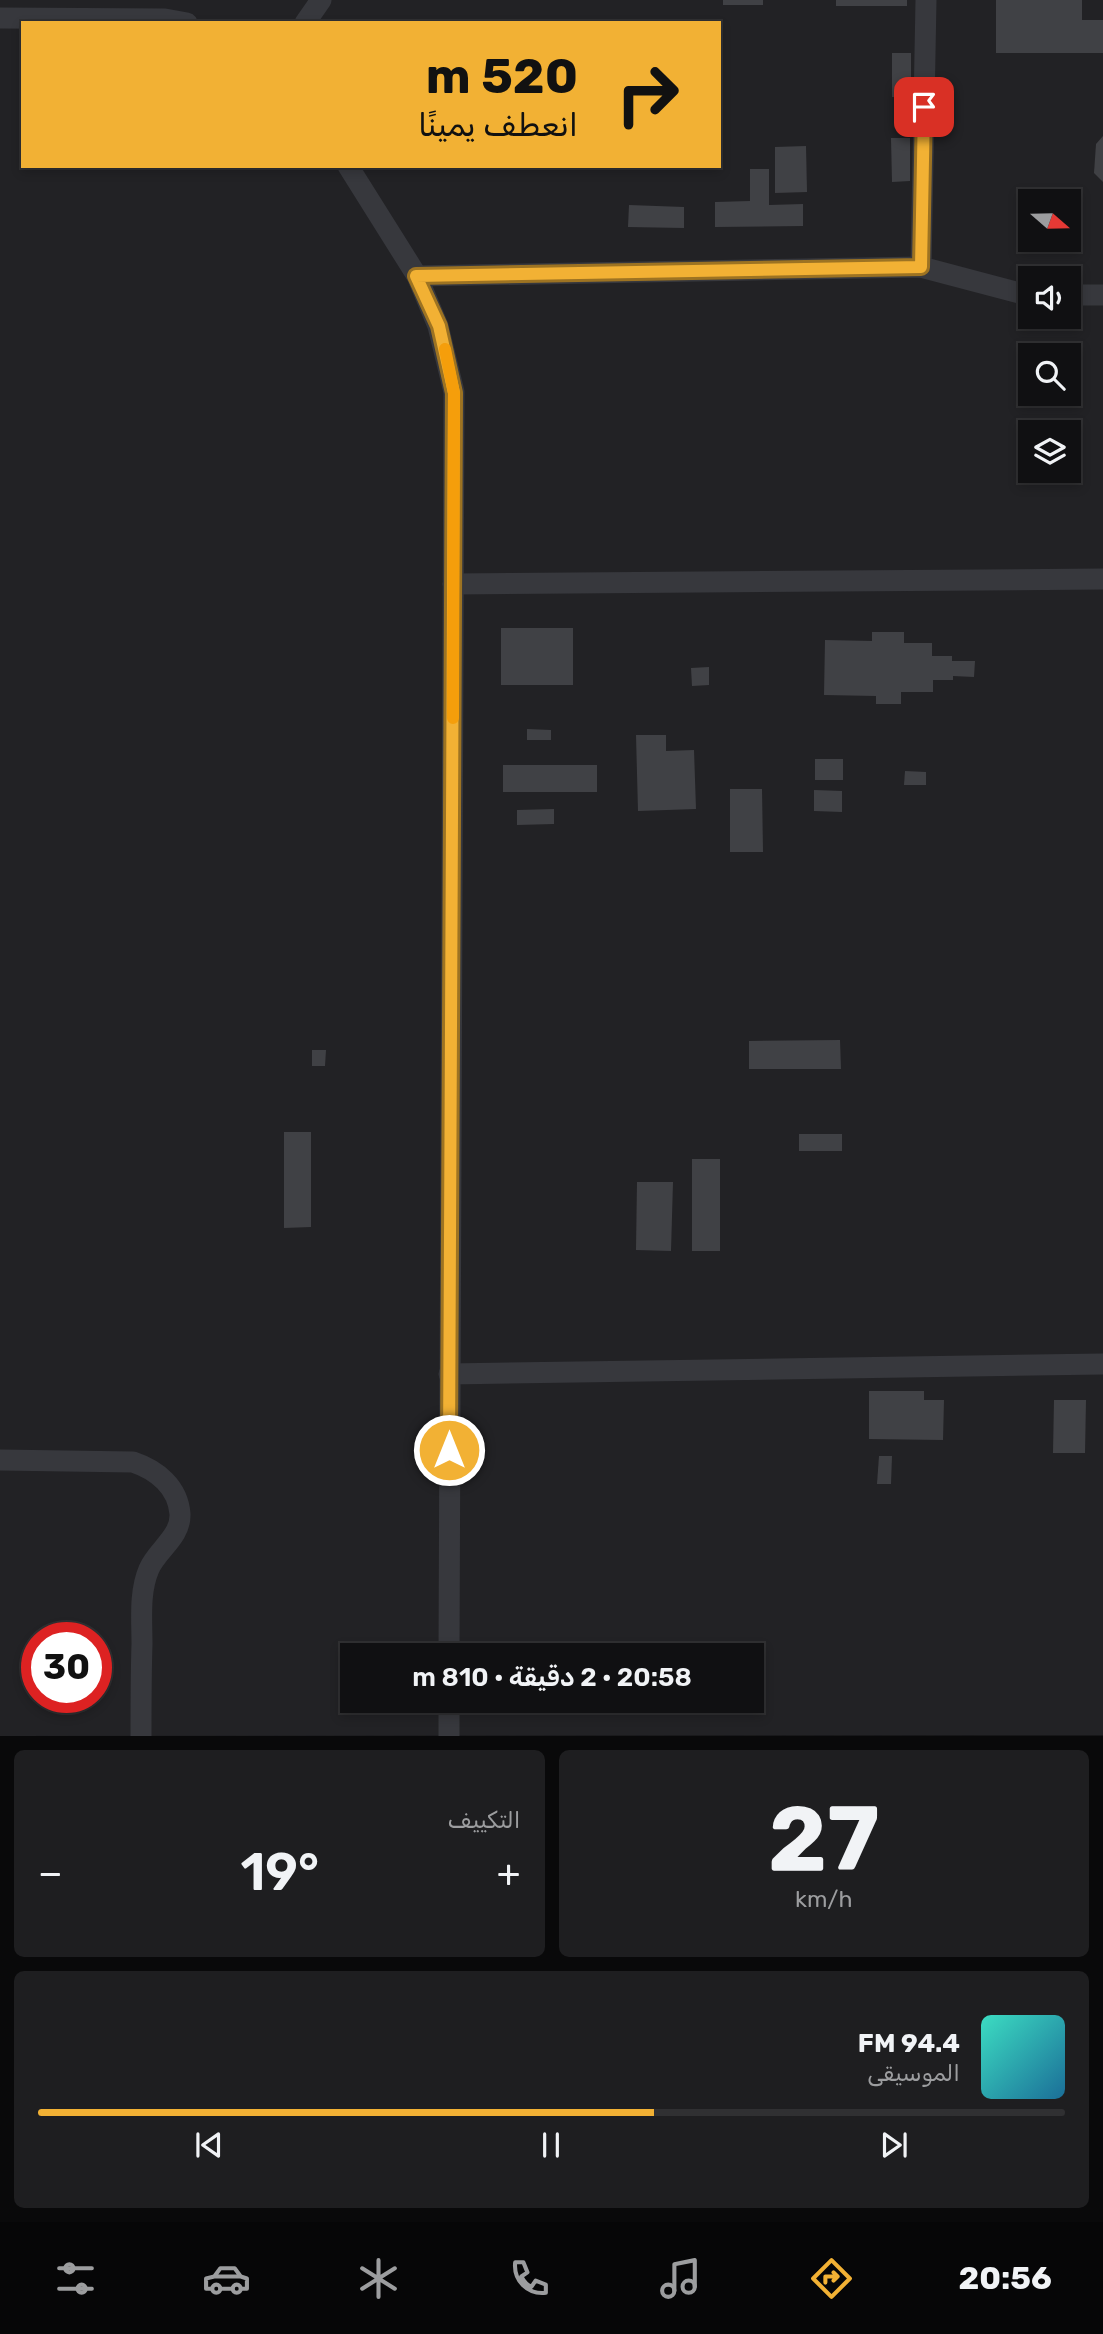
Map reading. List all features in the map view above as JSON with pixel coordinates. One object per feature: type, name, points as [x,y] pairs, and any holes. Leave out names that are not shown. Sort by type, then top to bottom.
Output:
[{"type":"street","points":[[306,21],[321,0]]},
{"type":"street","points":[[921,267],[926,0]]},
{"type":"street","points":[[0,18],[176,21]]},
{"type":"street","points":[[349,168],[416,276],[439,326],[454,393],[449,1643]]},
{"type":"street","points":[[416,276],[921,267],[1018,293]]},
{"type":"street","points":[[1081,295],[1103,295]]},
{"type":"street","points":[[453,584],[1103,579]]},
{"type":"street","points":[[449,1374],[1103,1364]]},
{"type":"street","points":[[0,1460],[133,1462],[147,1466],[163,1477],[178,1502],[178,1527],[149,1568],[142,1603],[141,1735]]},
{"type":"street","points":[[449,1713],[449,1735]]},
{"type":"shaded area","points":[[0,0],[1103,0],[1103,1735],[0,1736]]},
{"type":"building","points":[[723,0],[763,0],[763,5],[723,5]]},
{"type":"building","points":[[836,0],[907,0],[907,6],[836,6]]},
{"type":"building","points":[[996,0],[1082,0],[1082,20],[1103,20],[1103,53],[996,53]]},
{"type":"building","points":[[892,53],[911,53],[911,97],[892,97]]},
{"type":"building","points":[[1103,136],[1103,182],[1094,173],[1096,144]]},
{"type":"building","points":[[891,138],[910,138],[910,181],[892,182]]},
{"type":"building","points":[[806,146],[807,192],[775,193],[775,147]]},
{"type":"building","points":[[750,169],[769,169],[769,205],[803,204],[803,226],[715,227],[715,202],[750,201]]},
{"type":"building","points":[[629,205],[684,207],[684,228],[628,227]]},
{"type":"building","points":[[501,628],[573,628],[573,685],[501,685]]},
{"type":"building","points":[[872,632],[904,632],[904,643],[932,643],[932,656],[952,656],[952,661],[975,661],[974,677],[953,676],[953,680],[933,680],[933,692],[901,692],[901,704],[876,704],[876,696],[824,695],[825,640],[872,641]]},
{"type":"building","points":[[709,667],[709,685],[692,686],[691,668]]},
{"type":"building","points":[[527,729],[551,730],[551,740],[527,740]]},
{"type":"building","points":[[636,735],[666,735],[666,751],[694,750],[696,809],[638,811]]},
{"type":"building","points":[[815,759],[843,759],[843,780],[815,780]]},
{"type":"building","points":[[503,765],[597,765],[597,792],[503,792]]},
{"type":"building","points":[[905,771],[926,772],[926,785],[904,785]]},
{"type":"building","points":[[730,789],[762,789],[763,852],[730,852]]},
{"type":"building","points":[[814,790],[842,791],[842,812],[814,811]]},
{"type":"building","points":[[554,809],[554,824],[517,825],[517,810]]},
{"type":"building","points":[[840,1040],[841,1069],[749,1069],[749,1041]]},
{"type":"building","points":[[312,1050],[326,1050],[325,1066],[312,1066]]},
{"type":"building","points":[[284,1132],[311,1132],[311,1227],[284,1228]]},
{"type":"building","points":[[799,1134],[842,1134],[842,1151],[799,1151]]},
{"type":"building","points":[[692,1159],[720,1159],[720,1251],[692,1251]]},
{"type":"building","points":[[637,1182],[673,1182],[671,1251],[636,1250]]},
{"type":"building","points":[[869,1391],[924,1391],[924,1400],[944,1400],[943,1440],[869,1439]]},
{"type":"building","points":[[1054,1400],[1086,1400],[1085,1453],[1053,1453]]},
{"type":"building","points":[[879,1456],[892,1456],[891,1484],[877,1484]]},
{"type":"slow traffic","points":[[445,349],[454,393],[453,718]]},
{"type":"route","points":[[449,1450],[454,393],[439,326],[416,276],[921,267],[924,107]]}]
